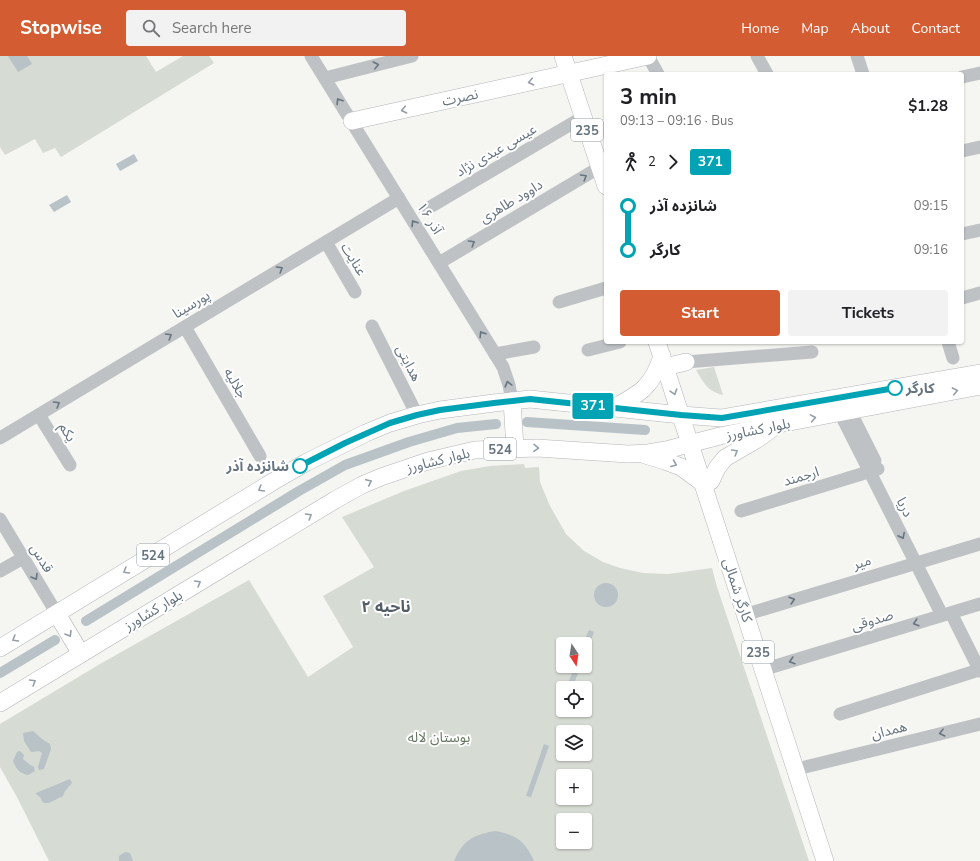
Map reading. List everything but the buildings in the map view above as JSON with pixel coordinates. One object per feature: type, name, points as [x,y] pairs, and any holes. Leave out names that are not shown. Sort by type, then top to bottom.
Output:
[{"type":"main road","name":"235","points":[[563,56],[576,72],[583,117],[603,174]]},
{"type":"main road","name":"نصرت","points":[[352,121],[648,56]]},
{"type":"main road","points":[[613,408],[640,393],[649,384],[655,375],[661,355],[686,362]]},
{"type":"main road","name":"کارگر شمالی","points":[[661,355],[681,415],[694,443],[801,768]]},
{"type":"main road","name":"بلوار کشاورز","points":[[0,648],[307,462],[366,433],[390,423],[417,415],[440,410],[530,399],[722,418],[980,373]]},
{"type":"main road","name":"بلوار کشاورز","points":[[0,703],[362,485],[406,468],[475,450],[538,448],[639,454],[666,450],[779,424],[980,386]]},
{"type":"main road","points":[[512,400],[515,448]]},
{"type":"main road","points":[[639,454],[681,467],[707,483],[725,458],[756,440],[779,424]]},
{"type":"main road","points":[[57,614],[81,654]]},
{"type":"main road","points":[[801,768],[825,861]]},
{"type":"main road","points":[[801,768],[836,861]]},
{"type":"street","name":"۱۶ آذر","points":[[311,56],[503,367],[512,400]]},
{"type":"street","points":[[325,78],[412,56]]},
{"type":"street","points":[[648,56],[657,72]]},
{"type":"street","points":[[758,56],[766,72]]},
{"type":"street","points":[[857,56],[862,72]]},
{"type":"street","points":[[964,77],[980,73]]},
{"type":"street","name":"عیسی عبدی نژاد","points":[[425,210],[583,117]]},
{"type":"street","points":[[964,151],[980,147]]},
{"type":"street","name":"داوود طاهری","points":[[439,263],[603,174]]},
{"type":"street","name":"پورسینا","points":[[0,438],[399,198]]},
{"type":"street","points":[[964,234],[980,230]]},
{"type":"street","name":"عنایت","points":[[326,242],[355,292]]},
{"type":"street","points":[[559,302],[604,289]]},
{"type":"street","points":[[964,297],[980,293]]},
{"type":"street","name":"جلالیه","points":[[185,326],[260,456]]},
{"type":"street","name":"هدایتی","points":[[372,326],[417,415]]},
{"type":"street","points":[[588,350],[612,344]]},
{"type":"street","points":[[949,344],[953,358]]},
{"type":"street","points":[[495,354],[534,347]]},
{"type":"street","points":[[686,362],[812,352]]},
{"type":"street","name":"دریا","points":[[845,412],[874,470],[893,518],[916,563],[980,671]]},
{"type":"street","name":"یکم","points":[[39,415],[70,465]]},
{"type":"street","name":"ارجمند","points":[[741,511],[874,470]]},
{"type":"street","name":"قدس","points":[[0,520],[57,614]]},
{"type":"street","name":"میر","points":[[750,613],[980,544]]},
{"type":"street","points":[[0,571],[23,558]]},
{"type":"street","name":"صدوقی","points":[[768,668],[980,604]]},
{"type":"street","points":[[840,714],[980,671]]},
{"type":"street","name":"همدان","points":[[801,768],[980,724]]},
{"type":"green space","points":[[0,56],[146,56],[156,72],[183,56],[209,56],[214,63],[61,157],[55,148],[43,153],[35,139],[5,155],[0,147]]},
{"type":"green space","points":[[714,367],[723,395],[710,389],[704,383],[696,370]]},
{"type":"green space","name":"بوستان لاله","points":[[524,464],[525,468],[539,467],[540,482],[550,506],[566,534],[584,551],[603,562],[620,568],[643,573],[668,574],[712,568],[717,587],[809,861],[49,861],[0,767],[0,724],[100,664],[249,580],[308,677],[353,647],[323,596],[374,567],[342,517],[404,491],[461,471],[490,466]]},
{"type":"shaded area","points":[[8,56],[27,56],[32,64],[18,72]]},
{"type":"shaded area","points":[[134,154],[138,161],[120,171],[116,164]]},
{"type":"shaded area","points":[[67,195],[71,202],[54,212],[49,205]]},
{"type":"shaded area","points":[[606,583],[614,587],[618,595],[614,603],[606,607],[598,603],[594,595],[598,587]]},
{"type":"shaded area","points":[[589,630],[594,632],[592,637],[586,637]]},
{"type":"shaded area","points":[[572,673],[578,673],[575,681],[569,681]]},
{"type":"shaded area","points":[[33,731],[50,744],[51,749],[44,769],[39,770],[38,767],[42,753],[39,751],[31,752],[24,741],[23,733]]},
{"type":"shaded area","points":[[544,744],[549,746],[531,797],[526,796]]},
{"type":"shaded area","points":[[20,751],[24,755],[23,759],[34,767],[35,771],[28,775],[19,771],[13,761],[17,752]]},
{"type":"shaded area","points":[[70,779],[72,783],[65,791],[63,796],[49,803],[44,803],[36,794],[36,793]]},
{"type":"shaded area","points":[[495,831],[515,837],[519,840],[527,848],[534,861],[454,861],[465,843],[481,834]]},
{"type":"shaded area","points":[[125,852],[130,853],[133,861],[119,861],[119,856]]},
{"type":"waterway","points":[[527,422],[645,430]]},
{"type":"waterway","points":[[86,621],[299,491],[345,465],[409,442],[457,428],[496,424]]},
{"type":"waterway","points":[[0,673],[55,640]]},
{"type":"bus line","name":"371","points":[[300,466],[345,443],[390,423],[440,410],[512,400],[530,399],[722,418],[895,388]]},
{"type":"place","name":"کارگر","points":[[895,388]]},
{"type":"place","name":"شانزده آذر","points":[[300,466]]},
{"type":"district","name":"ناحیه ۲","points":[[386,606]]}]
